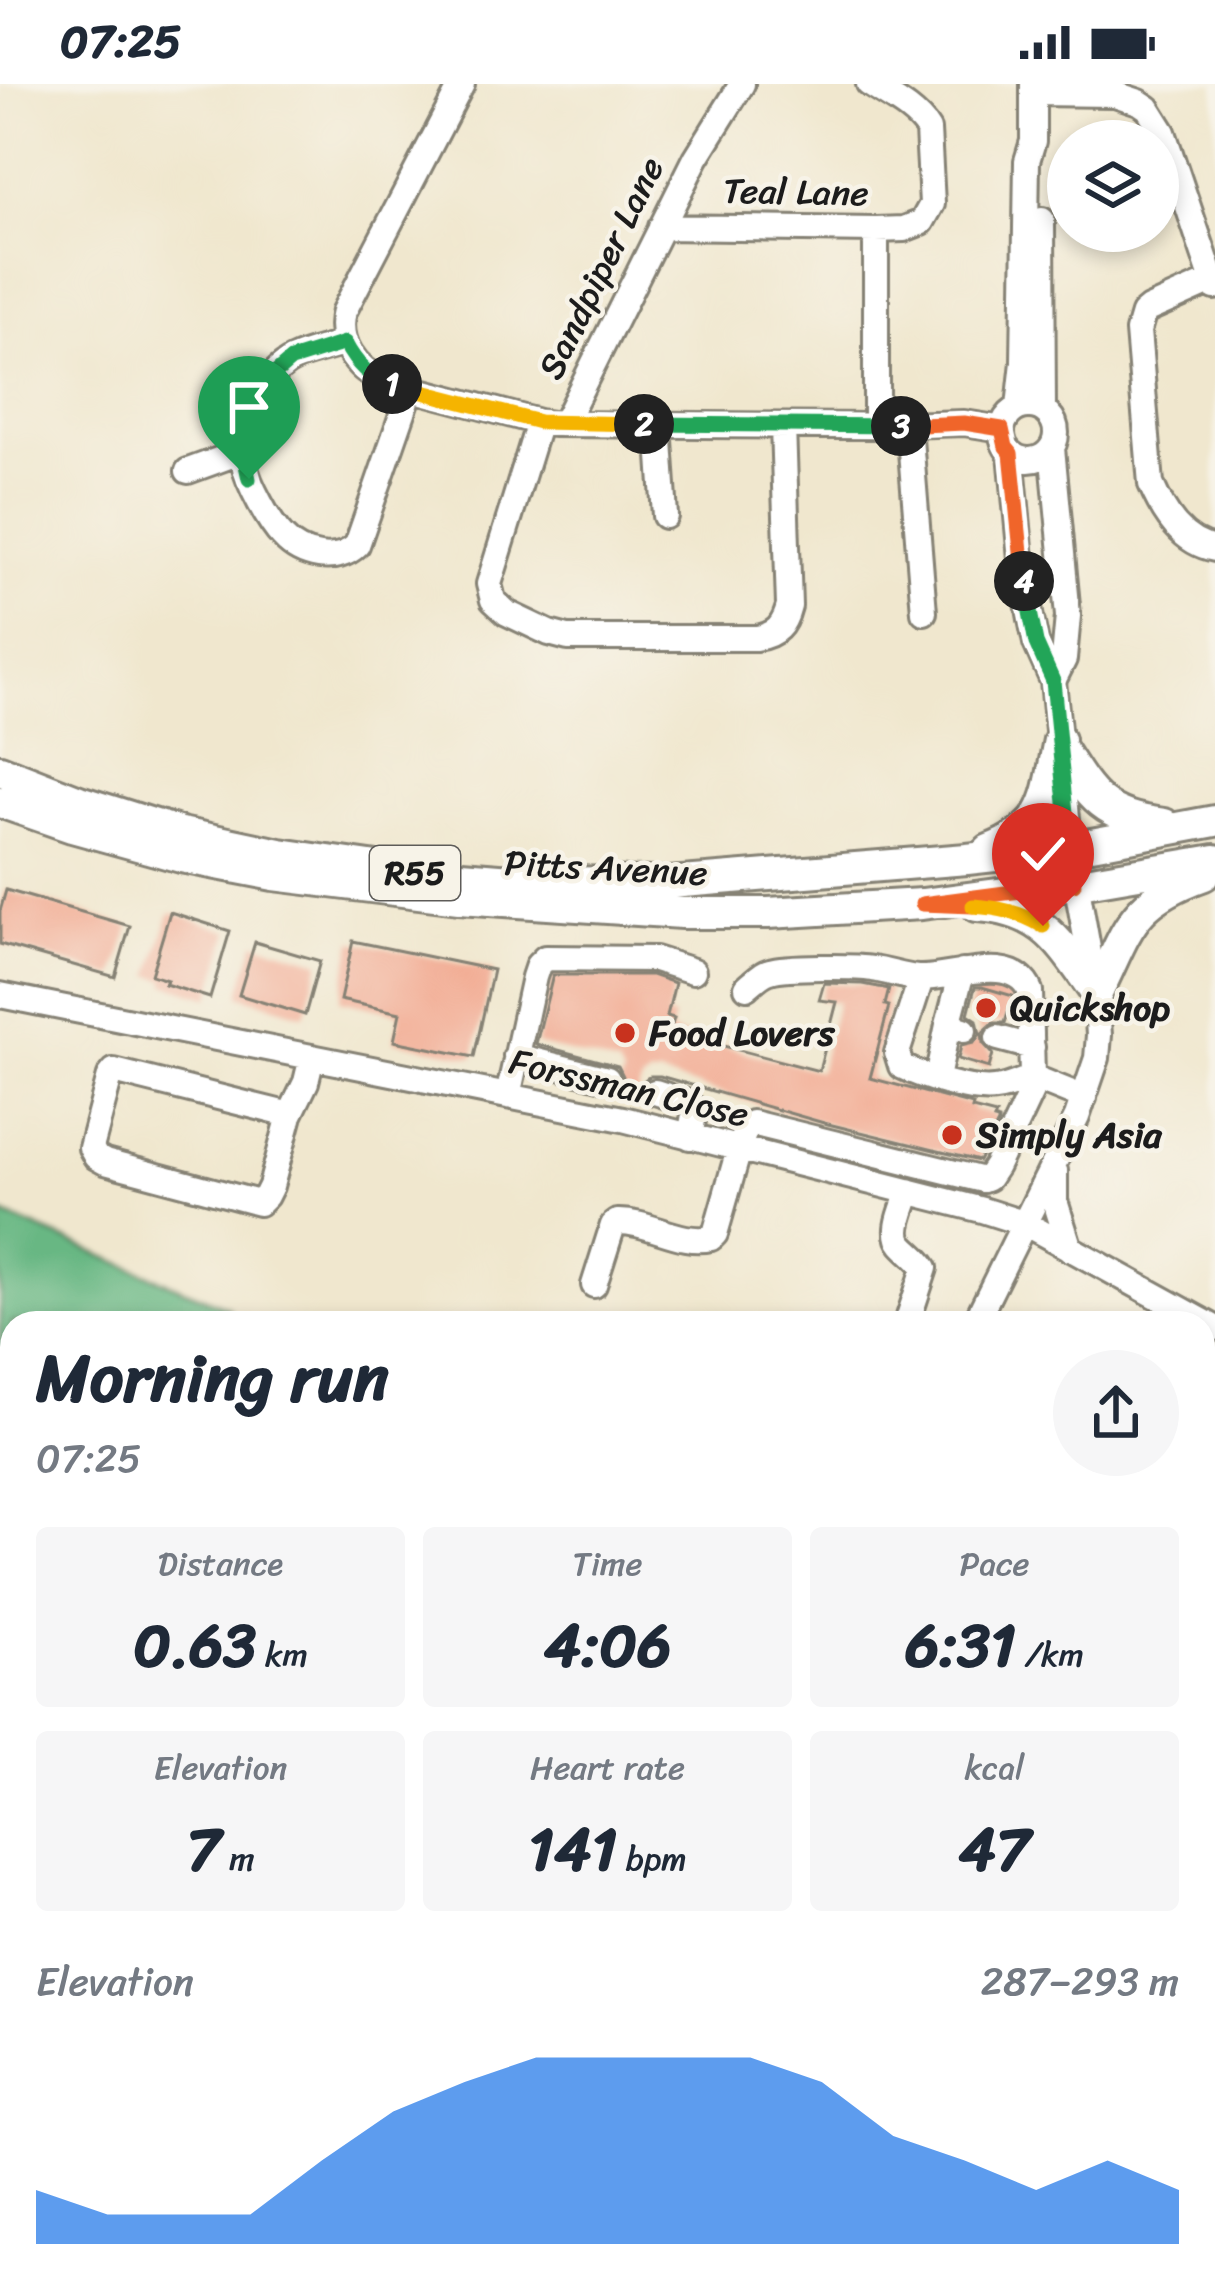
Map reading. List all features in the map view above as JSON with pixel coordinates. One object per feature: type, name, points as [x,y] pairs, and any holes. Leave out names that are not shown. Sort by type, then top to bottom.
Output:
[{"type":"main road","points":[[1059,743],[1084,787],[1112,811],[1152,822],[1200,824]]},
{"type":"main road","points":[[967,859],[1009,842],[1034,824],[1047,796],[1059,743]]},
{"type":"main road","name":"Pitts Avenue","points":[[0,770],[181,833],[398,872],[540,882],[670,883],[1070,848]]},
{"type":"main road","name":"Pitts Avenue","points":[[0,802],[181,857],[274,875],[580,908],[768,914],[922,904],[1074,884]]},
{"type":"main road","name":"R55","points":[[1070,848],[1200,824]]},
{"type":"main road","name":"R55","points":[[1074,884],[1215,860]]},
{"type":"main road","points":[[1096,994],[1123,935],[1143,908],[1175,885],[1215,871]]},
{"type":"main road","points":[[922,904],[999,908],[1026,916],[1058,940],[1096,994]]},
{"type":"street","points":[[462,84],[351,295],[341,326],[345,343],[371,376],[552,423],[964,423],[1006,441],[1028,461],[1052,448]]},
{"type":"street","name":"Sandpiper Lane","points":[[742,84],[696,158],[552,423],[490,575],[490,593],[498,607],[549,633],[587,639],[770,636],[786,618],[789,606],[783,426]]},
{"type":"street","name":"Teal Lane","points":[[661,227],[876,230],[916,226],[927,218],[932,204],[925,124],[869,84]]},
{"type":"street","points":[[1031,408],[1043,248],[1033,89],[1115,94],[1148,109],[1163,132],[1214,284],[1149,309],[1138,332],[1151,484],[1173,524],[1192,542],[1215,550]]},
{"type":"street","points":[[876,230],[876,426]]},
{"type":"street","points":[[345,343],[280,368],[263,389],[245,435],[249,479],[288,542],[315,555],[341,556],[356,545],[411,389]]},
{"type":"street","points":[[981,1311],[1084,1098],[1099,1035],[1096,994],[1074,884],[1053,681],[1031,619],[1006,441],[1005,420],[1031,408]]},
{"type":"street","points":[[1031,408],[1055,424],[1057,434],[1052,448],[1068,616],[1064,659],[1053,681]]},
{"type":"street","points":[[659,424],[665,516]]},
{"type":"street","points":[[909,426],[925,612]]},
{"type":"street","points":[[188,471],[243,451]]},
{"type":"street","points":[[508,1096],[534,977],[544,958],[655,959],[694,971]]},
{"type":"street","points":[[594,1286],[617,1222],[693,1240],[711,1238],[747,1126],[759,1124],[983,1180],[996,1166],[1034,1078],[1026,982],[1010,973],[976,970],[921,979],[869,968],[781,969],[765,973],[747,987]]},
{"type":"street","points":[[937,1078],[956,1027],[962,972]]},
{"type":"street","points":[[921,979],[897,1053],[906,1070],[989,1090],[1034,1078],[1084,1098]]},
{"type":"street","name":"Forssman Close","points":[[0,995],[623,1119],[982,1210],[1026,1225],[1184,1311]]},
{"type":"street","points":[[998,1038],[1032,1047]]},
{"type":"street","points":[[290,1114],[118,1070],[110,1076],[91,1148],[105,1162],[259,1203],[271,1186],[290,1114],[312,1057]]},
{"type":"street","points":[[516,1057],[607,1079]]},
{"type":"street","points":[[655,1093],[695,1109],[690,1137]]},
{"type":"street","points":[[982,1210],[1012,1201],[1052,1169]]},
{"type":"street","points":[[1052,1169],[1055,1201],[1070,1249]]},
{"type":"street","points":[[909,1192],[897,1234],[925,1268],[911,1311]]},
{"type":"green space","points":[[0,1213],[229,1308],[228,1311],[0,1311]]},
{"type":"building","points":[[6,890],[130,926],[115,977],[0,944],[0,911]]},
{"type":"building","points":[[170,912],[230,931],[210,998],[151,975]]},
{"type":"building","points":[[353,941],[493,970],[474,1057],[394,1041],[400,1013],[340,1000]]},
{"type":"building","points":[[255,942],[320,961],[305,1015],[239,995]]},
{"type":"building","points":[[553,975],[652,975],[675,983],[667,1016],[674,1018],[670,1032],[819,1071],[837,1002],[819,1000],[824,983],[889,989],[870,1078],[973,1105],[972,1109],[996,1115],[998,1124],[979,1161],[660,1076],[643,1081],[639,1097],[618,1091],[623,1076],[618,1066],[536,1044]]},
{"type":"building","points":[[975,987],[1013,996],[1005,1023],[993,1023],[982,1033],[983,1043],[993,1054],[989,1068],[958,1059],[961,1046],[974,1043],[980,1034],[977,1020],[968,1014]]},
{"type":"place","name":"Quickshop","points":[[986,1008]]},
{"type":"place","name":"Food Lovers","points":[[625,1033]]},
{"type":"place","name":"Simply Asia","points":[[952,1135]]},
{"type":"route","points":[[249,479],[244,465],[245,435],[270,378],[291,360],[345,343],[362,368],[383,381],[554,424],[964,423],[1002,429],[1011,453],[1031,619],[1053,681],[1074,884],[922,904],[999,908],[1043,926]]}]
